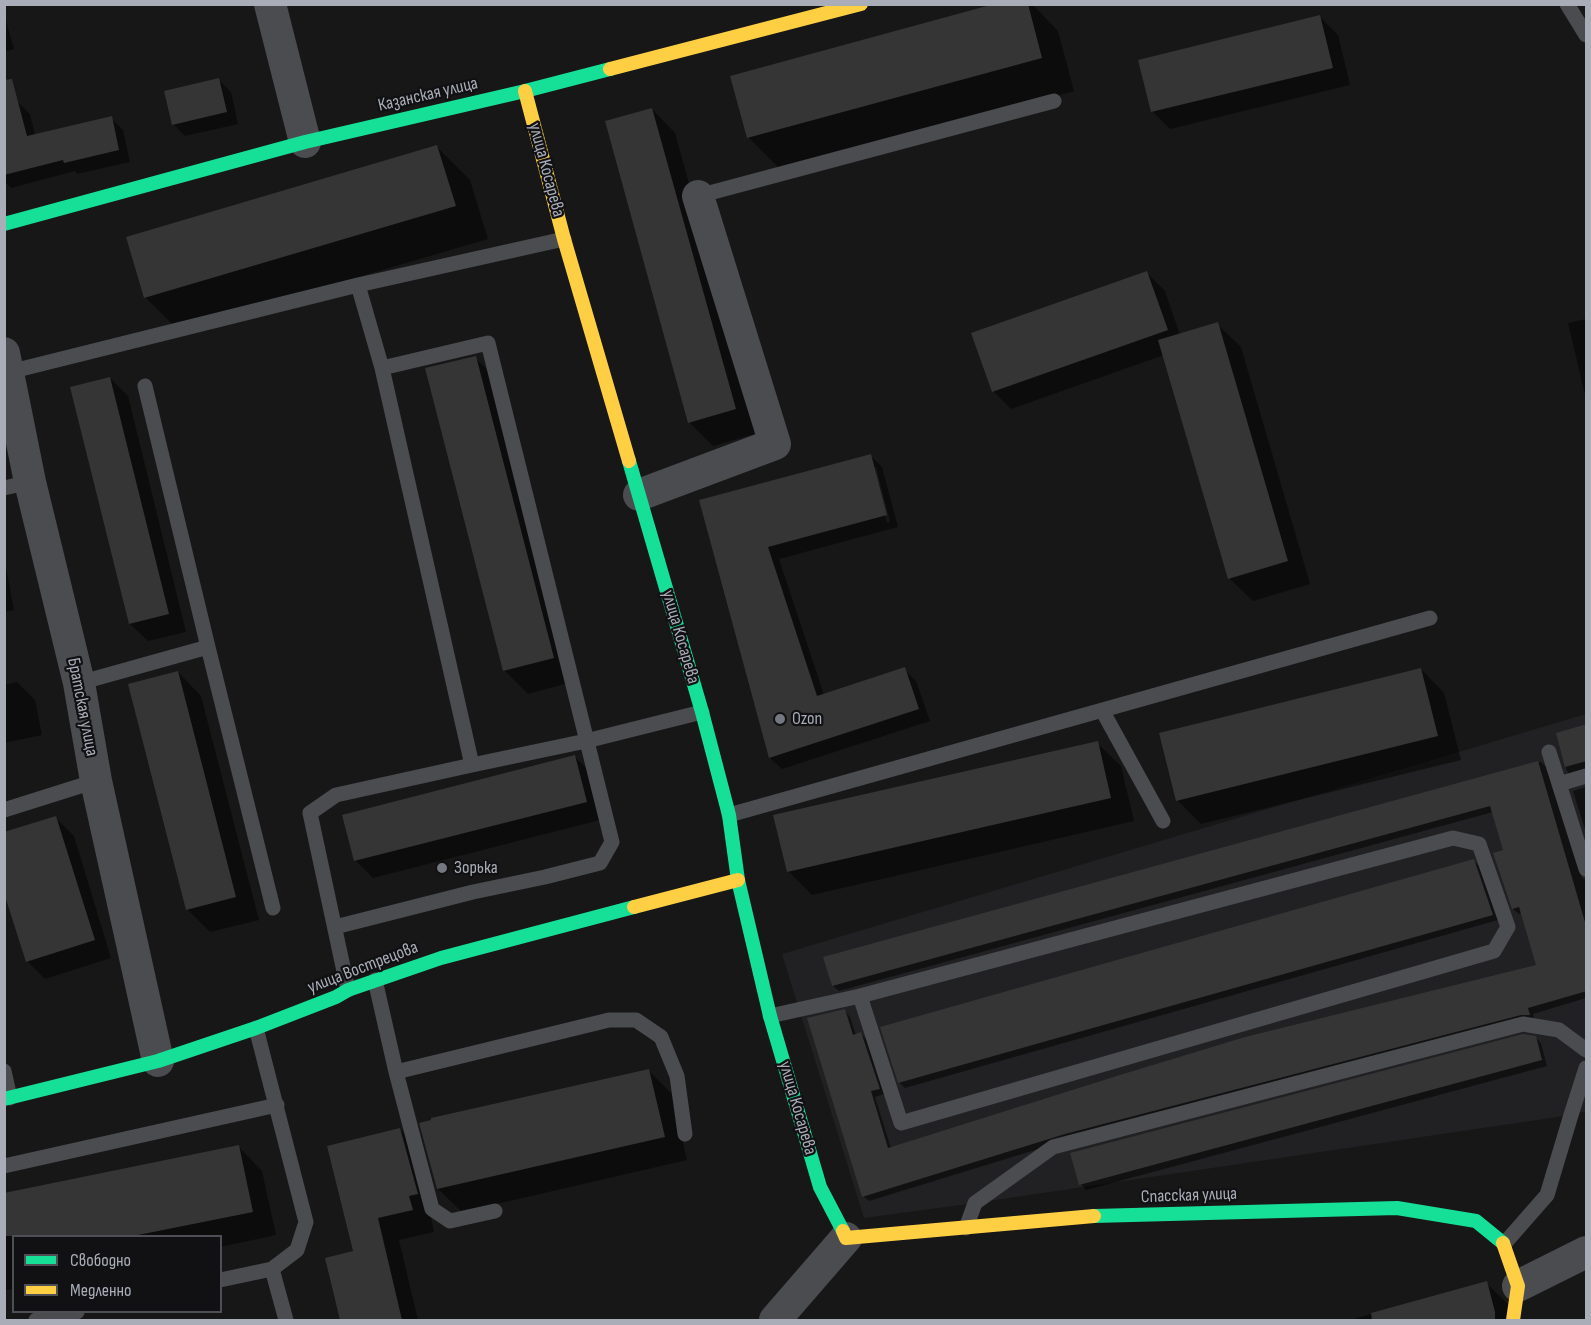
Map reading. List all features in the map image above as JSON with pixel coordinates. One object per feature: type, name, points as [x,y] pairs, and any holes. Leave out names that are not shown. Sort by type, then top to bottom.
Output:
[{"type":"street","points":[[270,4],[305,142]]},
{"type":"street","name":"Казанская улица","points":[[4,224],[305,142],[525,91],[861,4]]},
{"type":"street","name":"улица Косарева","points":[[525,91],[564,239],[702,712],[729,815],[738,880],[770,1016],[820,1187],[846,1238]]},
{"type":"street","points":[[639,495],[775,444],[698,196]]},
{"type":"street","name":"Братская улица","points":[[7,363],[17,485],[79,683],[96,781],[158,1061]]},
{"type":"street","name":"улица Вострецова","points":[[7,1099],[158,1061],[256,1028],[336,997],[348,990],[441,958],[738,880]]},
{"type":"street","name":"Спасская улица","points":[[846,1238],[1093,1216],[1397,1208],[1476,1221],[1504,1244]]},
{"type":"street","points":[[776,1320],[846,1238]]},
{"type":"street","points":[[1504,1244],[1518,1286],[1513,1320]]},
{"type":"street","points":[[1518,1286],[1587,1252]]},
{"type":"lane","points":[[797,4],[797,20]]},
{"type":"lane","points":[[1567,4],[1587,35]]},
{"type":"lane","points":[[698,196],[1054,100]]},
{"type":"lane","points":[[7,363],[564,239]]},
{"type":"lane","points":[[358,285],[381,368],[472,765]]},
{"type":"lane","points":[[335,927],[600,862],[612,842],[488,343],[381,368]]},
{"type":"lane","points":[[145,386],[273,908]]},
{"type":"lane","points":[[729,815],[1430,618]]},
{"type":"lane","points":[[79,683],[208,647]]},
{"type":"lane","points":[[1102,711],[1163,822]]},
{"type":"lane","points":[[348,990],[310,813],[336,795],[586,741],[702,712]]},
{"type":"lane","points":[[1549,752],[1587,869]]},
{"type":"lane","points":[[1559,784],[1587,776]]},
{"type":"lane","points":[[4,810],[96,781]]},
{"type":"lane","points":[[770,1016],[860,996],[1453,838],[1479,844],[1508,927],[1494,951],[901,1123],[860,996]]},
{"type":"lane","points":[[375,980],[396,1072],[432,1209],[450,1221],[495,1211]]},
{"type":"lane","points":[[396,1072],[609,1020],[636,1020],[661,1037],[677,1076],[685,1134]]},
{"type":"lane","points":[[966,1228],[975,1203],[1053,1147],[1523,1024],[1559,1030],[1587,1050]]},
{"type":"lane","points":[[222,1280],[272,1269],[297,1251],[306,1222],[256,1028]]},
{"type":"lane","points":[[1504,1244],[1547,1195],[1570,1115],[1587,1068]]},
{"type":"lane","points":[[4,1071],[7,1099]]},
{"type":"lane","points":[[4,1166],[277,1106]]},
{"type":"lane","points":[[272,1269],[286,1320]]},
{"type":"lane","points":[[36,1320],[68,1313]]},
{"type":"shaded area","points":[[1586,714],[1586,1111],[864,1218],[782,954]]},
{"type":"building","points":[[994,4],[1028,4],[1042,58],[747,138],[730,76]]},
{"type":"building","points":[[1320,15],[1333,68],[1151,112],[1138,60]]},
{"type":"building","points":[[219,78],[227,112],[172,125],[164,91]]},
{"type":"building","points":[[12,79],[27,136],[112,116],[119,150],[64,163],[63,160],[4,175],[4,80]]},
{"type":"building","points":[[652,108],[736,409],[688,423],[605,121]]},
{"type":"building","points":[[437,145],[456,206],[144,298],[126,237]]},
{"type":"building","points":[[1147,271],[1168,330],[992,392],[971,333]]},
{"type":"building","points":[[1218,322],[1288,561],[1228,579],[1158,340]]},
{"type":"building","points":[[476,356],[554,658],[503,671],[425,368]]},
{"type":"building","points":[[110,377],[169,614],[129,624],[70,387]]},
{"type":"building","points":[[871,454],[887,515],[768,547],[817,696],[905,667],[919,709],[769,758],[699,500]]},
{"type":"building","points":[[1421,668],[1438,736],[1176,801],[1159,733]]},
{"type":"building","points":[[178,671],[236,897],[186,910],[128,684]]},
{"type":"building","points":[[1587,724],[1587,761],[1565,767],[1556,733]]},
{"type":"building","points":[[1098,741],[1111,798],[787,872],[773,815]]},
{"type":"building","points":[[575,755],[587,802],[354,861],[342,815]]},
{"type":"building","points":[[1538,761],[1587,929],[1587,991],[1528,1008],[1530,1015],[1521,1015],[1065,1134],[862,1197],[807,1018],[845,1009],[853,1035],[861,1032],[880,1089],[871,1091],[888,1148],[1245,1037],[1536,965],[1519,907],[1512,909],[1493,853],[1503,850],[1490,806],[832,986],[823,957]]},
{"type":"building","points":[[56,816],[95,940],[26,962],[4,893],[4,832]]},
{"type":"building","points":[[1474,859],[1493,915],[898,1083],[880,1027]]},
{"type":"building","points":[[1523,1034],[1536,1036],[1542,1060],[1079,1185],[1070,1153]]},
{"type":"building","points":[[649,1069],[665,1137],[437,1189],[419,1123],[431,1120],[431,1118]]},
{"type":"building","points":[[400,1128],[418,1194],[409,1196],[413,1210],[378,1218],[402,1320],[340,1320],[325,1258],[353,1251],[327,1146]]},
{"type":"building","points":[[239,1145],[253,1212],[138,1235],[4,1236],[4,1193]]},
{"type":"building","points":[[1487,1281],[1495,1320],[1372,1320],[1371,1313]]},
{"type":"traffic: fast","points":[[4,224],[305,142],[610,69]]},
{"type":"traffic: fast","points":[[629,461],[702,712],[729,815],[738,880],[770,1016],[820,1187],[843,1231]]},
{"type":"traffic: fast","points":[[4,1099],[158,1061],[256,1028],[336,997],[348,990],[441,958],[634,907]]},
{"type":"traffic: fast","points":[[1094,1216],[1397,1208],[1476,1221],[1503,1243]]},
{"type":"traffic: slow","points":[[610,69],[861,4]]},
{"type":"traffic: slow","points":[[525,91],[564,239],[629,461]]},
{"type":"traffic: slow","points":[[634,907],[738,880]]},
{"type":"traffic: slow","points":[[843,1231],[846,1238],[1094,1216]]},
{"type":"traffic: slow","points":[[1503,1243],[1518,1286],[1513,1320]]},
{"type":"place","name":"Ozon","points":[[780,719]]},
{"type":"place","name":"Зорька","points":[[442,868]]}]
